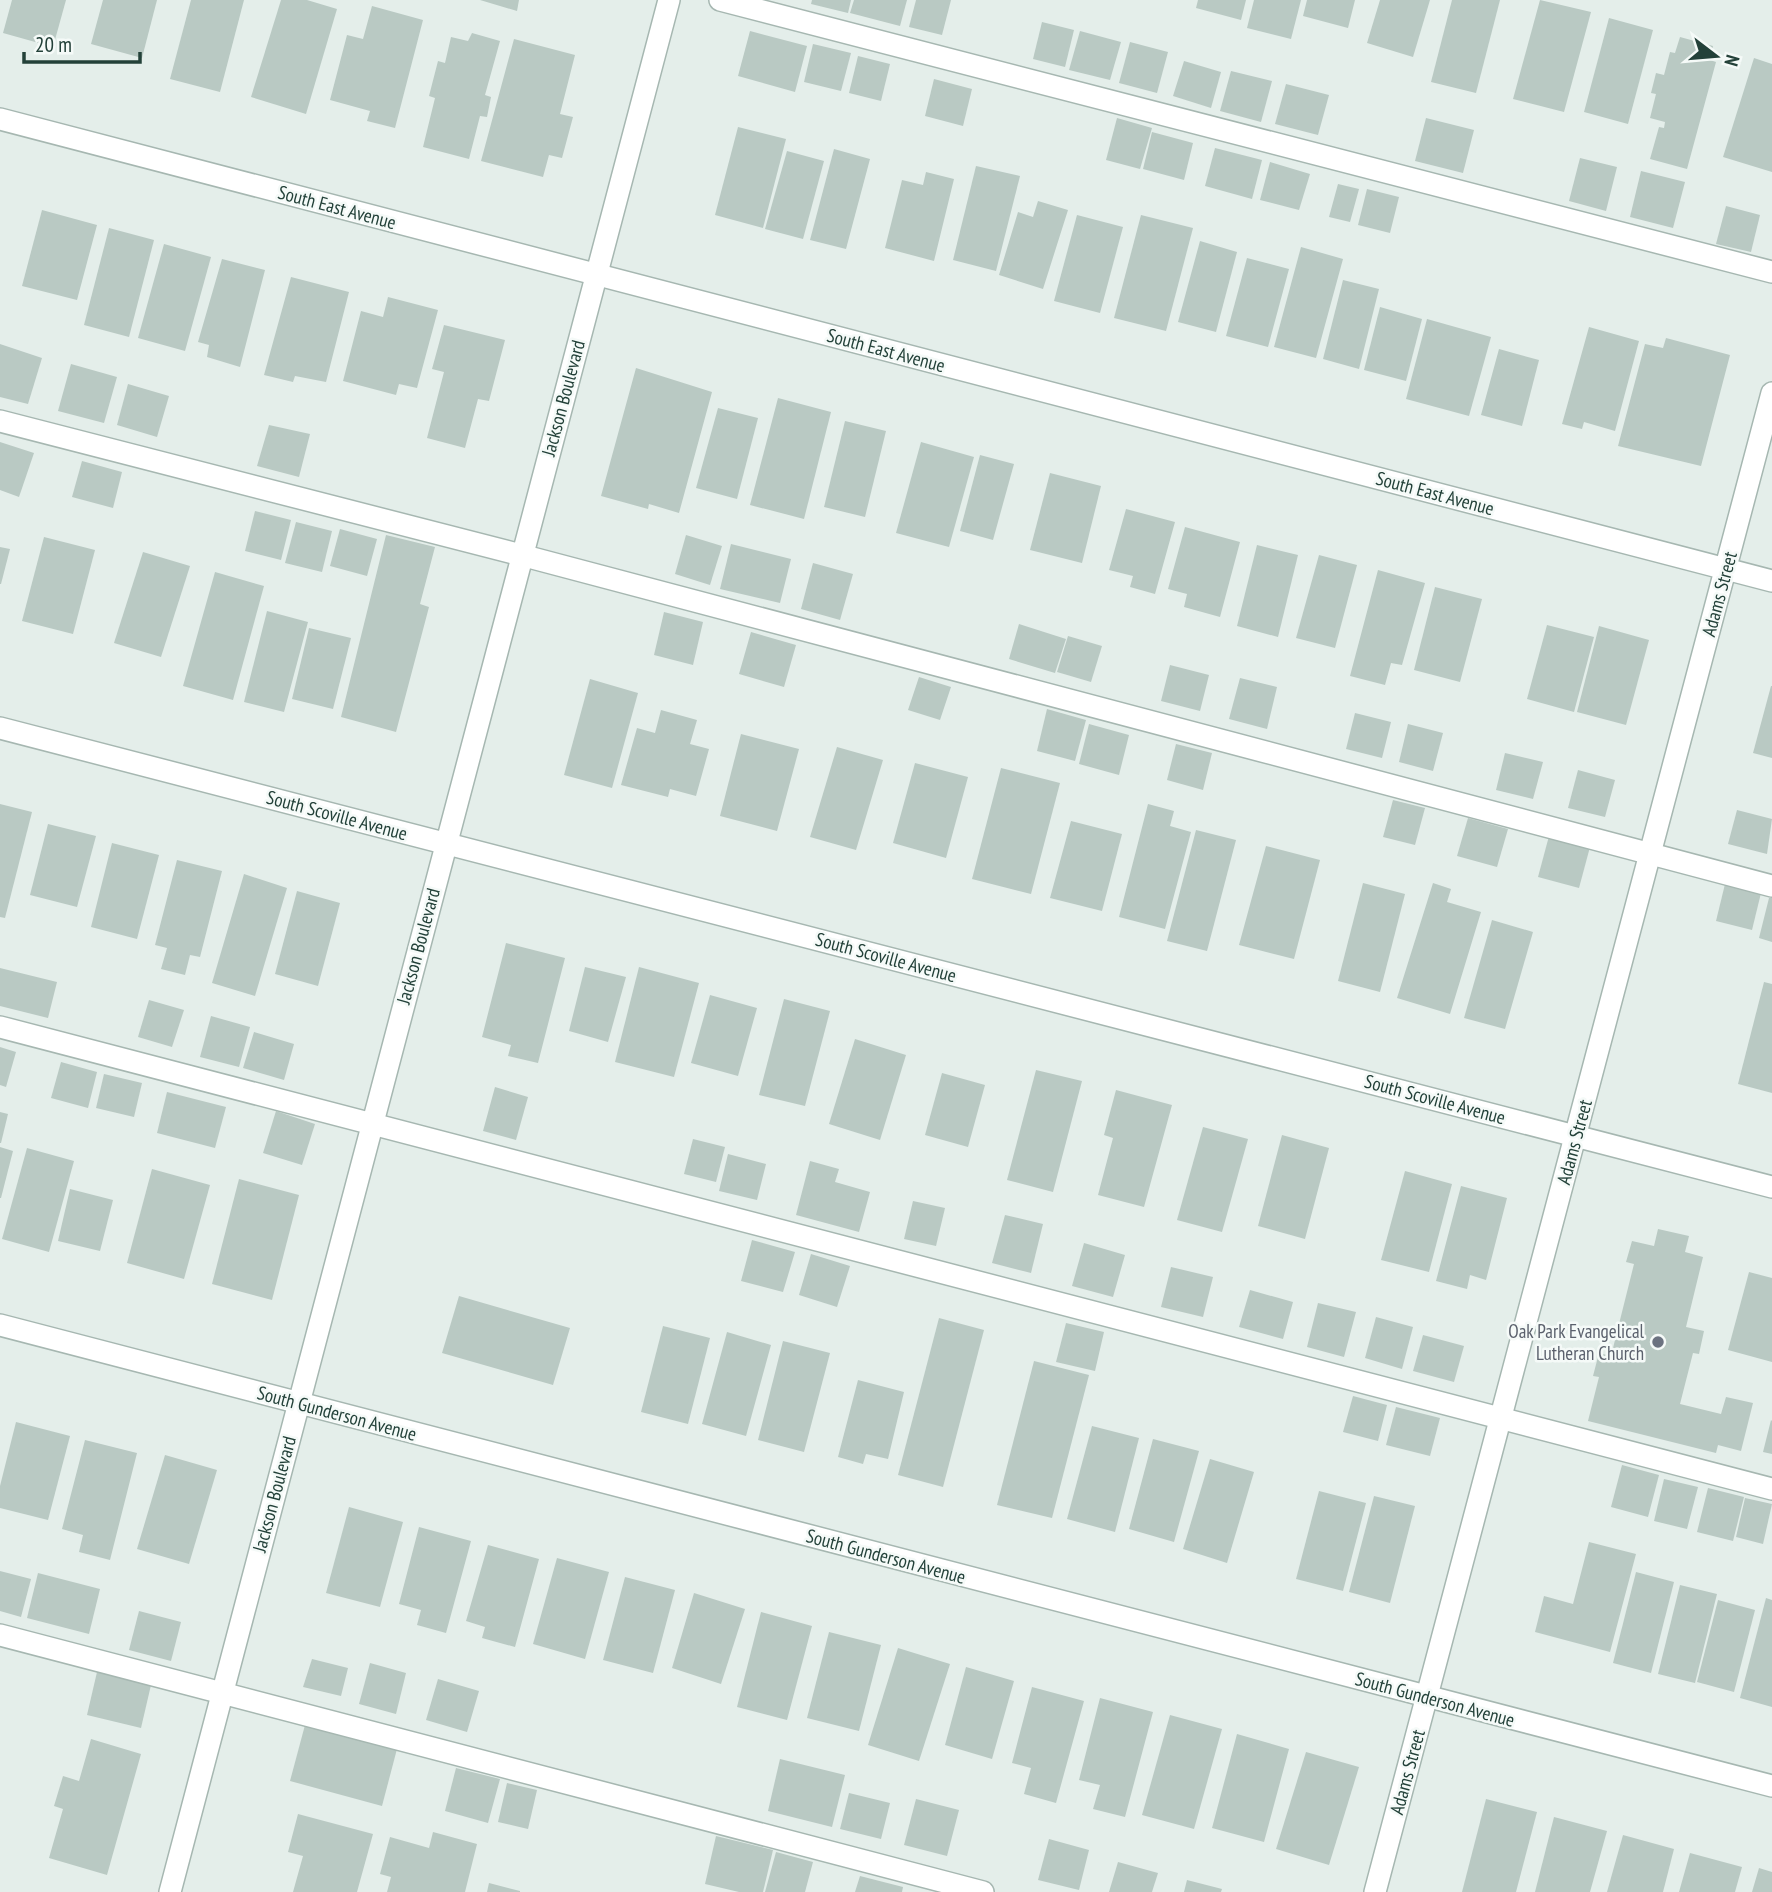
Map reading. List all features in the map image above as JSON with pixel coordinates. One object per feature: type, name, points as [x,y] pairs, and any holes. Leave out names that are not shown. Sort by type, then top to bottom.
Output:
[{"type":"street","name":"Jackson Boulevard","points":[[170,1892],[668,0]]},
{"type":"street","points":[[720,0],[1772,272]]},
{"type":"street","name":"South East Avenue","points":[[0,119],[1772,581]]},
{"type":"street","name":"Adams Street","points":[[1375,1892],[1772,393]]},
{"type":"street","points":[[0,421],[521,555],[1772,886]]},
{"type":"street","name":"South Scoville Avenue","points":[[0,727],[1772,1187]]},
{"type":"street","points":[[0,1027],[1772,1489]]},
{"type":"street","name":"South Gunderson Avenue","points":[[0,1325],[1772,1786]]},
{"type":"street","points":[[0,1635],[984,1892]]},
{"type":"building","points":[[12,0],[66,0],[53,47],[3,33]]},
{"type":"building","points":[[103,0],[157,0],[142,58],[91,44]]},
{"type":"building","points":[[191,0],[244,0],[220,92],[170,79]]},
{"type":"building","points":[[281,0],[307,0],[337,9],[306,114],[251,97]]},
{"type":"building","points":[[480,0],[519,0],[517,11]]},
{"type":"building","points":[[812,0],[851,0],[848,13],[811,4]]},
{"type":"building","points":[[854,0],[907,0],[900,26],[850,13]]},
{"type":"building","points":[[916,0],[951,0],[942,35],[909,27]]},
{"type":"building","points":[[1198,0],[1246,0],[1241,20],[1196,8]]},
{"type":"building","points":[[1254,0],[1301,0],[1291,39],[1247,28]]},
{"type":"building","points":[[1307,0],[1355,0],[1348,28],[1303,16]]},
{"type":"building","points":[[1380,0],[1430,0],[1413,57],[1367,43]]},
{"type":"building","points":[[1452,0],[1500,0],[1476,93],[1431,82]]},
{"type":"building","points":[[1540,0],[1591,12],[1564,112],[1513,99]]},
{"type":"building","points":[[372,6],[423,20],[395,128],[367,121],[370,111],[330,100],[347,35],[363,39]]},
{"type":"building","points":[[1609,18],[1653,30],[1628,124],[1584,112]]},
{"type":"building","points":[[1042,22],[1074,30],[1065,67],[1033,59]]},
{"type":"building","points":[[750,31],[807,46],[795,92],[738,76]]},
{"type":"building","points":[[1080,31],[1121,42],[1110,80],[1069,70]]},
{"type":"building","points":[[472,33],[500,41],[485,95],[491,97],[487,117],[480,116],[469,159],[423,147],[435,98],[429,96],[438,61],[445,63],[451,37],[468,41]]},
{"type":"building","points":[[1680,37],[1713,46],[1710,60],[1716,62],[1687,169],[1650,159],[1659,127],[1664,128],[1665,122],[1650,118],[1656,94],[1651,93],[1656,73],[1664,75],[1670,52],[1675,53]]},
{"type":"building","points":[[514,39],[575,55],[560,114],[573,117],[562,158],[549,155],[543,177],[481,161]]},
{"type":"building","points":[[1130,42],[1168,52],[1157,93],[1119,83]]},
{"type":"building","points":[[813,44],[851,53],[841,91],[804,82]]},
{"type":"building","points":[[858,56],[890,64],[881,101],[849,93]]},
{"type":"building","points":[[1754,58],[1772,64],[1772,172],[1723,157]]},
{"type":"building","points":[[1184,61],[1221,72],[1211,108],[1173,96]]},
{"type":"building","points":[[1231,71],[1272,81],[1261,122],[1220,111]]},
{"type":"building","points":[[934,79],[972,89],[963,126],[925,116]]},
{"type":"building","points":[[1286,84],[1329,95],[1318,135],[1275,124]]},
{"type":"building","points":[[1117,118],[1152,128],[1140,169],[1106,160]]},
{"type":"building","points":[[1426,118],[1474,130],[1463,173],[1415,161]]},
{"type":"building","points":[[738,127],[786,139],[763,228],[715,215]]},
{"type":"building","points":[[1152,132],[1193,143],[1184,180],[1143,169]]},
{"type":"building","points":[[1215,148],[1262,160],[1252,199],[1205,186]]},
{"type":"building","points":[[834,149],[870,159],[846,249],[810,240]]},
{"type":"building","points":[[787,151],[824,161],[803,239],[765,229]]},
{"type":"building","points":[[1580,158],[1617,167],[1606,211],[1569,201]]},
{"type":"building","points":[[1270,162],[1310,174],[1299,210],[1260,200]]},
{"type":"building","points":[[976,166],[1020,176],[996,271],[953,260]]},
{"type":"building","points":[[1641,171],[1685,182],[1673,228],[1630,217]]},
{"type":"building","points":[[926,172],[954,179],[934,261],[885,248],[902,180],[923,185]]},
{"type":"building","points":[[1338,184],[1359,189],[1350,222],[1329,217]]},
{"type":"building","points":[[1367,189],[1399,197],[1390,233],[1358,225]]},
{"type":"building","points":[[1038,201],[1068,210],[1043,289],[999,275],[1018,212],[1033,217]]},
{"type":"building","points":[[1726,206],[1760,215],[1751,252],[1716,244]]},
{"type":"building","points":[[42,210],[97,225],[77,300],[22,286]]},
{"type":"building","points":[[1077,215],[1123,227],[1100,313],[1054,301]]},
{"type":"building","points":[[1141,215],[1193,228],[1166,331],[1114,318]]},
{"type":"building","points":[[109,228],[154,240],[129,337],[84,325]]},
{"type":"building","points":[[1200,241],[1237,252],[1216,332],[1178,322]]},
{"type":"building","points":[[164,244],[211,257],[185,351],[138,338]]},
{"type":"building","points":[[1301,247],[1343,259],[1316,358],[1274,347]]},
{"type":"building","points":[[1247,258],[1289,269],[1268,347],[1226,336]]},
{"type":"building","points":[[222,259],[265,270],[240,367],[207,357],[209,345],[198,342]]},
{"type":"building","points":[[291,277],[349,292],[326,382],[295,376],[293,382],[264,375]]},
{"type":"building","points":[[1343,280],[1379,289],[1359,369],[1323,359]]},
{"type":"building","points":[[388,297],[438,310],[417,388],[399,384],[396,395],[343,381],[361,311],[383,317]]},
{"type":"building","points":[[1380,307],[1422,319],[1406,381],[1364,370]]},
{"type":"building","points":[[1427,319],[1491,337],[1469,416],[1406,399]]},
{"type":"building","points":[[444,325],[505,340],[489,401],[478,399],[465,448],[427,438],[444,372],[432,369]]},
{"type":"building","points":[[1589,327],[1639,341],[1615,431],[1584,422],[1582,429],[1562,424]]},
{"type":"building","points":[[1666,338],[1730,355],[1701,466],[1618,446],[1645,344],[1663,348]]},
{"type":"building","points":[[0,344],[42,358],[28,404],[0,397]]},
{"type":"building","points":[[1499,349],[1539,360],[1522,426],[1481,415]]},
{"type":"building","points":[[71,364],[117,377],[104,423],[58,411]]},
{"type":"building","points":[[636,368],[712,392],[679,513],[649,504],[648,509],[601,496]]},
{"type":"building","points":[[128,384],[169,396],[157,437],[117,425]]},
{"type":"building","points":[[778,398],[831,412],[804,519],[750,505]]},
{"type":"building","points":[[718,408],[758,418],[737,499],[696,488]]},
{"type":"building","points":[[845,421],[886,431],[865,517],[824,507]]},
{"type":"building","points":[[269,425],[310,434],[299,477],[257,466]]},
{"type":"building","points":[[0,442],[34,453],[19,497],[0,490]]},
{"type":"building","points":[[921,442],[974,457],[949,547],[896,533]]},
{"type":"building","points":[[980,455],[1014,464],[993,540],[960,531]]},
{"type":"building","points":[[82,461],[122,472],[113,508],[72,497]]},
{"type":"building","points":[[1050,473],[1101,486],[1082,563],[1030,550]]},
{"type":"building","points":[[1126,509],[1175,522],[1155,594],[1130,587],[1133,576],[1109,570]]},
{"type":"building","points":[[255,511],[291,520],[281,560],[245,551]]},
{"type":"building","points":[[296,522],[332,531],[322,572],[285,563]]},
{"type":"building","points":[[1185,527],[1240,542],[1220,617],[1184,607],[1187,594],[1168,589]]},
{"type":"building","points":[[340,529],[377,539],[367,576],[330,566]]},
{"type":"building","points":[[386,535],[435,547],[420,604],[429,607],[396,732],[341,717]]},
{"type":"building","points":[[686,535],[722,546],[710,585],[675,574]]},
{"type":"building","points":[[44,537],[95,550],[73,634],[22,621]]},
{"type":"building","points":[[731,544],[791,559],[780,603],[720,589]]},
{"type":"building","points":[[1257,545],[1298,555],[1278,637],[1237,626]]},
{"type":"building","points":[[0,547],[10,549],[1,584],[0,584]]},
{"type":"building","points":[[143,552],[190,566],[161,657],[114,643]]},
{"type":"building","points":[[1319,555],[1357,565],[1335,648],[1296,638]]},
{"type":"building","points":[[813,563],[853,574],[840,620],[801,609]]},
{"type":"building","points":[[1378,570],[1425,583],[1402,665],[1391,663],[1385,685],[1350,676]]},
{"type":"building","points":[[215,572],[264,586],[233,700],[183,686]]},
{"type":"building","points":[[1435,587],[1482,599],[1460,682],[1414,670]]},
{"type":"building","points":[[267,611],[308,622],[284,712],[244,702]]},
{"type":"building","points":[[664,612],[703,622],[693,665],[654,655]]},
{"type":"building","points":[[1019,624],[1066,639],[1055,673],[1009,659]]},
{"type":"building","points":[[1547,625],[1594,637],[1574,712],[1527,699]]},
{"type":"building","points":[[1599,626],[1649,640],[1626,725],[1577,712]]},
{"type":"building","points":[[309,628],[351,638],[333,709],[292,699]]},
{"type":"building","points":[[751,632],[796,645],[784,687],[739,674]]},
{"type":"building","points":[[1068,636],[1102,646],[1091,682],[1057,672]]},
{"type":"building","points":[[1170,665],[1209,675],[1200,711],[1161,701]]},
{"type":"building","points":[[919,677],[951,687],[940,720],[908,710]]},
{"type":"building","points":[[1240,678],[1277,687],[1267,729],[1229,719]]},
{"type":"building","points":[[590,679],[638,693],[612,788],[564,775]]},
{"type":"building","points":[[1772,686],[1772,758],[1753,753]]},
{"type":"building","points":[[1047,709],[1086,720],[1075,761],[1037,751]]},
{"type":"building","points":[[661,710],[697,720],[690,744],[709,749],[696,796],[670,789],[668,797],[621,785],[637,728],[655,733]]},
{"type":"building","points":[[1355,713],[1391,722],[1382,758],[1346,749]]},
{"type":"building","points":[[1089,724],[1129,735],[1119,775],[1079,764]]},
{"type":"building","points":[[1408,724],[1443,733],[1433,771],[1399,762]]},
{"type":"building","points":[[741,734],[799,749],[777,831],[720,816]]},
{"type":"building","points":[[1176,744],[1212,753],[1203,790],[1167,780]]},
{"type":"building","points":[[837,747],[883,760],[856,850],[810,837]]},
{"type":"building","points":[[1505,753],[1543,762],[1533,799],[1496,790]]},
{"type":"building","points":[[915,763],[968,777],[946,858],[893,843]]},
{"type":"building","points":[[1001,768],[1060,783],[1031,894],[972,879]]},
{"type":"building","points":[[1578,770],[1615,780],[1605,817],[1568,808]]},
{"type":"building","points":[[1393,800],[1425,808],[1415,845],[1383,837]]},
{"type":"building","points":[[0,804],[32,812],[5,918],[0,917]]},
{"type":"building","points":[[1148,804],[1174,811],[1170,826],[1191,832],[1165,929],[1119,917]]},
{"type":"building","points":[[1737,810],[1772,819],[1767,854],[1728,844]]},
{"type":"building","points":[[1468,818],[1508,829],[1497,867],[1457,856]]},
{"type":"building","points":[[1071,821],[1122,834],[1102,911],[1050,898]]},
{"type":"building","points":[[48,824],[96,836],[77,907],[30,895]]},
{"type":"building","points":[[1196,830],[1236,840],[1207,951],[1167,941]]},
{"type":"building","points":[[1549,836],[1590,847],[1579,888],[1538,877]]},
{"type":"building","points":[[112,843],[159,855],[137,939],[91,927]]},
{"type":"building","points":[[1266,846],[1320,860],[1294,959],[1239,945]]},
{"type":"building","points":[[177,860],[222,871],[200,957],[190,955],[185,975],[161,969],[167,948],[155,945]]},
{"type":"building","points":[[244,874],[287,888],[255,996],[212,983]]},
{"type":"building","points":[[1363,883],[1405,894],[1380,992],[1338,981]]},
{"type":"building","points":[[1433,883],[1451,889],[1447,902],[1481,912],[1450,1014],[1397,998]]},
{"type":"building","points":[[1725,884],[1761,893],[1752,930],[1716,921]]},
{"type":"building","points":[[297,891],[340,903],[318,986],[275,974]]},
{"type":"building","points":[[1769,898],[1772,898],[1772,942],[1759,938]]},
{"type":"building","points":[[1492,920],[1533,932],[1505,1029],[1464,1018]]},
{"type":"building","points":[[506,943],[565,958],[538,1063],[508,1056],[511,1045],[482,1037]]},
{"type":"building","points":[[585,967],[626,977],[608,1042],[569,1031]]},
{"type":"building","points":[[639,967],[699,983],[674,1077],[615,1062]]},
{"type":"building","points":[[0,968],[57,982],[48,1018],[0,1006]]},
{"type":"building","points":[[1764,982],[1772,984],[1772,1093],[1738,1084]]},
{"type":"building","points":[[710,995],[757,1008],[738,1076],[691,1063]]},
{"type":"building","points":[[784,999],[830,1011],[805,1106],[759,1095]]},
{"type":"building","points":[[149,1000],[184,1010],[172,1047],[138,1037]]},
{"type":"building","points":[[211,1016],[250,1027],[239,1067],[200,1057]]},
{"type":"building","points":[[254,1032],[294,1044],[284,1080],[243,1068]]},
{"type":"building","points":[[855,1039],[906,1055],[880,1140],[829,1124]]},
{"type":"building","points":[[0,1047],[16,1052],[6,1087],[0,1085]]},
{"type":"building","points":[[61,1062],[97,1072],[88,1108],[51,1098]]},
{"type":"building","points":[[1036,1070],[1082,1081],[1053,1192],[1007,1180]]},
{"type":"building","points":[[942,1073],[985,1085],[968,1147],[925,1135]]},
{"type":"building","points":[[104,1074],[142,1083],[134,1117],[96,1108]]},
{"type":"building","points":[[495,1087],[528,1097],[516,1140],[483,1131]]},
{"type":"building","points":[[1116,1090],[1172,1105],[1144,1207],[1098,1195],[1113,1138],[1104,1135]]},
{"type":"building","points":[[167,1092],[226,1107],[215,1148],[157,1133]]},
{"type":"building","points":[[276,1111],[315,1124],[302,1165],[263,1153]]},
{"type":"building","points":[[0,1112],[8,1114],[1,1143],[0,1143]]},
{"type":"building","points":[[1203,1127],[1248,1139],[1222,1232],[1177,1220]]},
{"type":"building","points":[[1282,1135],[1329,1148],[1305,1239],[1258,1226]]},
{"type":"building","points":[[693,1139],[725,1147],[716,1182],[684,1174]]},
{"type":"building","points":[[0,1147],[13,1151],[1,1198],[0,1198]]},
{"type":"building","points":[[27,1148],[74,1161],[49,1252],[2,1239]]},
{"type":"building","points":[[728,1154],[766,1164],[757,1200],[719,1191]]},
{"type":"building","points":[[810,1161],[839,1169],[835,1182],[870,1192],[859,1232],[796,1215]]},
{"type":"building","points":[[152,1169],[210,1185],[184,1279],[127,1263]]},
{"type":"building","points":[[1405,1171],[1452,1184],[1429,1272],[1381,1260]]},
{"type":"building","points":[[239,1179],[299,1195],[272,1300],[212,1284]]},
{"type":"building","points":[[1461,1186],[1507,1198],[1486,1280],[1470,1275],[1467,1289],[1436,1281]]},
{"type":"building","points":[[70,1189],[113,1200],[100,1251],[58,1241]]},
{"type":"building","points":[[913,1201],[945,1208],[936,1246],[904,1239]]},
{"type":"building","points":[[1005,1215],[1043,1224],[1031,1273],[992,1263]]},
{"type":"building","name":"Oak Park Evangelical Lutheran Church","points":[[1658,1229],[1689,1236],[1685,1252],[1703,1257],[1686,1327],[1704,1331],[1699,1354],[1693,1353],[1680,1404],[1721,1414],[1726,1397],[1753,1403],[1741,1451],[1718,1445],[1716,1453],[1588,1421],[1599,1377],[1593,1376],[1599,1353],[1611,1356],[1634,1264],[1626,1262],[1632,1241],[1654,1246]]},
{"type":"building","points":[[752,1240],[795,1252],[783,1292],[741,1281]]},
{"type":"building","points":[[1084,1243],[1125,1255],[1113,1297],[1072,1286]]},
{"type":"building","points":[[811,1254],[850,1266],[837,1307],[799,1295]]},
{"type":"building","points":[[1171,1267],[1213,1277],[1203,1317],[1161,1307]]},
{"type":"building","points":[[1749,1272],[1772,1278],[1772,1362],[1728,1350]]},
{"type":"building","points":[[1250,1290],[1293,1302],[1283,1339],[1239,1327]]},
{"type":"building","points":[[459,1296],[570,1328],[553,1385],[442,1353]]},
{"type":"building","points":[[1318,1303],[1356,1312],[1344,1357],[1307,1347]]},
{"type":"building","points":[[1376,1317],[1413,1327],[1402,1369],[1365,1358]]},
{"type":"building","points":[[939,1318],[984,1330],[943,1487],[898,1475]]},
{"type":"building","points":[[1066,1323],[1104,1332],[1095,1371],[1056,1362]]},
{"type":"building","points":[[663,1326],[710,1338],[688,1424],[641,1412]]},
{"type":"building","points":[[727,1332],[771,1345],[746,1436],[702,1424]]},
{"type":"building","points":[[1423,1335],[1464,1346],[1454,1382],[1413,1371]]},
{"type":"building","points":[[783,1341],[830,1353],[804,1452],[758,1440]]},
{"type":"building","points":[[1034,1361],[1089,1375],[1052,1518],[997,1505]]},
{"type":"building","points":[[858,1380],[904,1392],[888,1459],[866,1454],[863,1464],[838,1457]]},
{"type":"building","points":[[1353,1396],[1387,1405],[1378,1441],[1343,1432]]},
{"type":"building","points":[[1396,1407],[1440,1418],[1430,1456],[1386,1445]]},
{"type":"building","points":[[1772,1421],[1772,1454],[1763,1452]]},
{"type":"building","points":[[16,1422],[70,1436],[48,1520],[0,1508],[0,1486]]},
{"type":"building","points":[[1092,1426],[1139,1438],[1115,1532],[1067,1519]]},
{"type":"building","points":[[1153,1439],[1199,1451],[1174,1542],[1129,1529]]},
{"type":"building","points":[[85,1440],[137,1453],[110,1560],[79,1552],[83,1535],[62,1529]]},
{"type":"building","points":[[165,1455],[217,1470],[189,1564],[137,1549]]},
{"type":"building","points":[[1210,1459],[1254,1472],[1227,1563],[1183,1549]]},
{"type":"building","points":[[1622,1465],[1659,1475],[1648,1517],[1611,1507]]},
{"type":"building","points":[[1664,1479],[1698,1487],[1687,1529],[1654,1521]]},
{"type":"building","points":[[1708,1488],[1744,1497],[1733,1541],[1697,1532]]},
{"type":"building","points":[[1319,1491],[1366,1503],[1343,1591],[1296,1579]]},
{"type":"building","points":[[1374,1496],[1415,1506],[1390,1603],[1349,1592]]},
{"type":"building","points":[[1745,1498],[1772,1504],[1763,1544],[1736,1537]]},
{"type":"building","points":[[349,1507],[403,1522],[380,1607],[326,1593]]},
{"type":"building","points":[[419,1527],[471,1541],[446,1633],[417,1625],[421,1610],[399,1604]]},
{"type":"building","points":[[1589,1542],[1636,1554],[1610,1652],[1535,1632],[1544,1596],[1573,1604]]},
{"type":"building","points":[[488,1545],[539,1559],[515,1647],[482,1638],[485,1627],[466,1621]]},
{"type":"building","points":[[557,1558],[609,1572],[585,1659],[533,1644]]},
{"type":"building","points":[[0,1571],[31,1579],[21,1617],[0,1611]]},
{"type":"building","points":[[1636,1572],[1674,1582],[1651,1673],[1613,1663]]},
{"type":"building","points":[[38,1573],[100,1589],[89,1634],[27,1618]]},
{"type":"building","points":[[625,1577],[675,1590],[653,1673],[603,1660]]},
{"type":"building","points":[[1680,1585],[1717,1594],[1695,1683],[1658,1674]]},
{"type":"building","points":[[694,1593],[745,1609],[721,1684],[672,1668]]},
{"type":"building","points":[[1766,1598],[1772,1600],[1772,1707],[1740,1698]]},
{"type":"building","points":[[1718,1600],[1755,1610],[1734,1692],[1697,1682]]},
{"type":"building","points":[[139,1611],[181,1622],[171,1661],[129,1650]]},
{"type":"building","points":[[761,1612],[812,1626],[787,1720],[737,1707]]},
{"type":"building","points":[[829,1632],[881,1645],[859,1731],[807,1718]]},
{"type":"building","points":[[898,1648],[950,1664],[919,1761],[868,1745]]},
{"type":"building","points":[[312,1659],[348,1668],[341,1696],[303,1687]]},
{"type":"building","points":[[370,1663],[406,1673],[396,1714],[359,1704]]},
{"type":"building","points":[[966,1667],[1014,1681],[992,1759],[945,1745]]},
{"type":"building","points":[[97,1672],[151,1685],[141,1728],[87,1715]]},
{"type":"building","points":[[438,1679],[479,1691],[467,1732],[426,1720]]},
{"type":"building","points":[[1032,1687],[1084,1701],[1056,1803],[1024,1794],[1031,1768],[1012,1763]]},
{"type":"building","points":[[1100,1698],[1153,1712],[1125,1817],[1093,1809],[1100,1785],[1079,1780]]},
{"type":"building","points":[[1170,1715],[1222,1729],[1194,1829],[1142,1815]]},
{"type":"building","points":[[305,1725],[397,1749],[382,1806],[290,1781]]},
{"type":"building","points":[[1237,1734],[1289,1749],[1264,1842],[1212,1828]]},
{"type":"building","points":[[91,1739],[141,1754],[107,1875],[49,1858],[63,1809],[54,1806],[63,1776],[79,1781]]},
{"type":"building","points":[[1306,1752],[1359,1767],[1329,1865],[1276,1849]]},
{"type":"building","points":[[780,1759],[845,1775],[832,1827],[768,1811]]},
{"type":"building","points":[[456,1768],[500,1779],[488,1823],[445,1811]]},
{"type":"building","points":[[507,1783],[537,1790],[528,1829],[498,1822]]},
{"type":"building","points":[[849,1793],[890,1803],[881,1839],[840,1829]]},
{"type":"building","points":[[916,1799],[959,1810],[947,1856],[904,1845]]},
{"type":"building","points":[[1486,1799],[1537,1812],[1516,1892],[1462,1892]]},
{"type":"building","points":[[298,1814],[373,1834],[357,1892],[293,1892],[303,1856],[288,1852]]},
{"type":"building","points":[[1554,1817],[1607,1831],[1590,1892],[1535,1892]]},
{"type":"building","points":[[433,1832],[477,1844],[465,1892],[387,1892],[391,1877],[380,1874],[390,1837],[429,1848]]},
{"type":"building","points":[[1623,1835],[1674,1849],[1663,1892],[1607,1892]]},
{"type":"building","points":[[716,1836],[773,1850],[763,1892],[739,1892],[705,1884]]},
{"type":"building","points":[[1049,1839],[1089,1850],[1079,1890],[1038,1880]]},
{"type":"building","points":[[776,1852],[813,1862],[805,1892],[765,1892]]},
{"type":"building","points":[[1690,1853],[1742,1867],[1735,1892],[1679,1892]]},
{"type":"building","points":[[1118,1862],[1158,1873],[1152,1892],[1109,1892]]},
{"type":"building","points":[[1759,1868],[1772,1872],[1772,1892],[1752,1892]]},
{"type":"building","points":[[860,1876],[903,1887],[902,1892],[855,1892]]},
{"type":"building","points":[[1187,1880],[1222,1889],[1221,1892],[1184,1892]]},
{"type":"building","points":[[489,1883],[520,1891],[520,1892],[487,1892]]},
{"type":"place","name":"Oak Park Evangelical Lutheran Church","points":[[1658,1342]]}]
